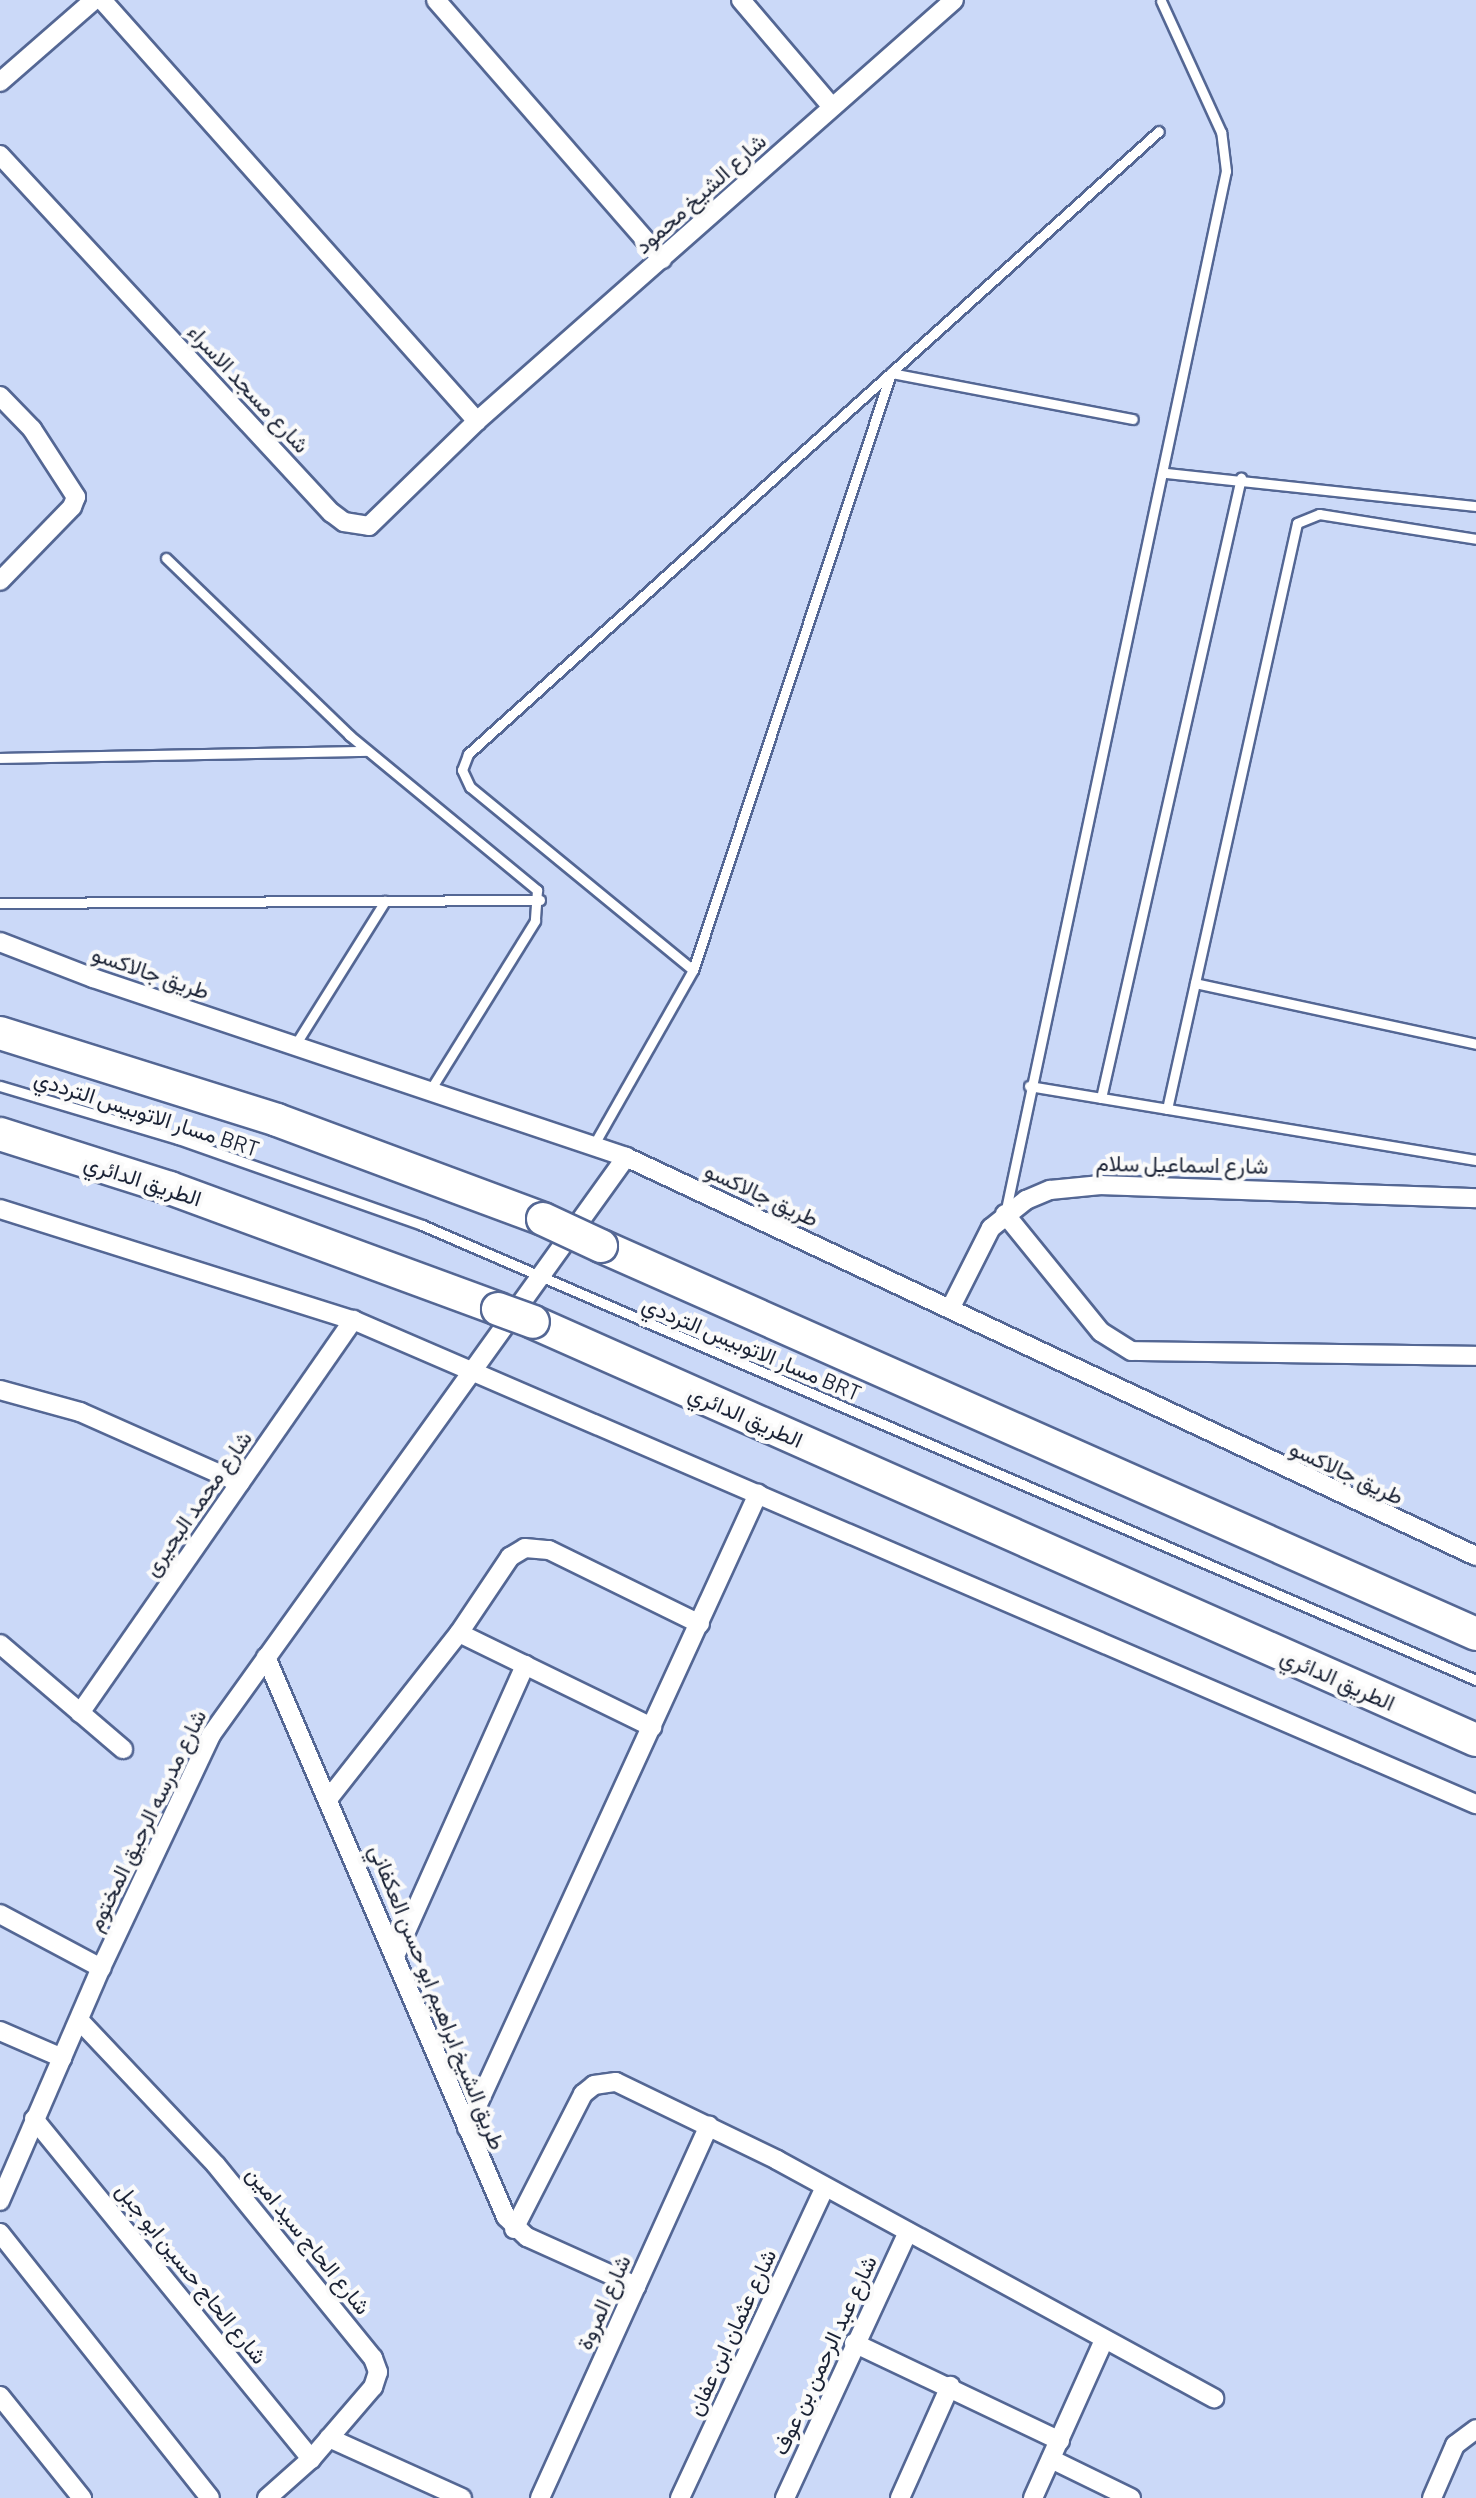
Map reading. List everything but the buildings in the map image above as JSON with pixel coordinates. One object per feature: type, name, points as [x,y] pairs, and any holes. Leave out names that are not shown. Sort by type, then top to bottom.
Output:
[{"type":"highway","points":[[0,1033],[277,1120],[543,1219],[1476,1634]]},
{"type":"highway","name":"الطريق الدائري","points":[[0,1134],[170,1188],[533,1322],[1476,1740]]},
{"type":"street","points":[[0,82],[94,0]]},
{"type":"street","points":[[102,0],[477,421]]},
{"type":"street","points":[[436,0],[662,259]]},
{"type":"street","points":[[741,0],[832,107]]},
{"type":"street","name":"شارع الشيخ محمود","points":[[477,421],[954,0]]},
{"type":"street","name":"شارع مسجد الاسراء","points":[[0,155],[344,522],[375,524],[477,421]]},
{"type":"street","points":[[0,396],[32,429],[75,487],[76,497],[72,507],[0,581]]},
{"type":"street","name":"طريق جالاكسو","points":[[0,942],[626,1157],[1476,1556]]},
{"type":"street","name":"شارع مدرسه الرحيق المختوم","points":[[0,2201],[101,1968],[211,1735],[626,1157]]},
{"type":"street","name":"شارع اسماعيل سلام","points":[[950,1309],[979,1243],[1005,1214],[1050,1190],[1101,1185],[1476,1198]]},
{"type":"street","points":[[0,1209],[353,1320],[1476,1804]]},
{"type":"street","points":[[1005,1214],[1101,1332],[1132,1351],[1476,1356]]},
{"type":"street","name":"شارع محمد البحيرى","points":[[80,1713],[353,1320]]},
{"type":"street","points":[[0,1390],[17,1391],[80,1412],[240,1483]]},
{"type":"street","points":[[467,2128],[758,1494]]},
{"type":"street","points":[[329,1798],[459,1633],[510,1557],[525,1548],[549,1550],[700,1624]]},
{"type":"street","points":[[459,1633],[652,1727]]},
{"type":"street","points":[[0,1644],[123,1749]]},
{"type":"street","name":"طريق الشيخ ابراهيم ابو حسن العكفاني","points":[[266,1657],[329,1798],[485,2177],[514,2229]]},
{"type":"street","points":[[395,1956],[525,1665]]},
{"type":"street","points":[[0,1914],[101,1968]]},
{"type":"street","name":"شارع الحاج سيد امين","points":[[79,2020],[216,2165],[373,2358],[378,2372],[373,2387],[311,2459],[267,2498]]},
{"type":"street","points":[[0,2031],[62,2058]]},
{"type":"street","points":[[636,2286],[514,2229],[583,2094],[594,2085],[628,2086],[709,2126],[1214,2398]]},
{"type":"street","name":"شارع الحاج حسين ابو جبل","points":[[34,2119],[311,2459]]},
{"type":"street","name":"شارع المروة","points":[[540,2498],[709,2126]]},
{"type":"street","points":[[0,2151],[18,2159]]},
{"type":"street","name":"شارع عثمان ابن عفان","points":[[680,2498],[825,2187]]},
{"type":"street","name":"شارع عبد الرحمن بن عوف","points":[[785,2498],[854,2343],[908,2232]]},
{"type":"street","points":[[0,2233],[210,2498]]},
{"type":"street","points":[[1033,2498],[1104,2340]]},
{"type":"street","points":[[854,2343],[950,2386],[1060,2441]]},
{"type":"street","points":[[900,2498],[950,2386]]},
{"type":"street","points":[[0,2396],[82,2498]]},
{"type":"street","points":[[1432,2498],[1455,2445],[1476,2429]]},
{"type":"street","points":[[329,2438],[423,2490],[462,2498]]},
{"type":"street","points":[[1051,2459],[1131,2498]]},
{"type":"lane","points":[[1005,1214],[1029,1086],[1166,473],[1226,171],[1221,132],[1161,1]]},
{"type":"lane","points":[[693,970],[470,787],[462,770],[468,754],[1159,131]]},
{"type":"lane","points":[[891,373],[1133,419]]},
{"type":"lane","points":[[593,1146],[693,970],[891,373]]},
{"type":"lane","points":[[1166,473],[1241,478],[1476,506]]},
{"type":"lane","points":[[1101,1098],[1241,478]]},
{"type":"lane","points":[[1167,1109],[1297,523],[1319,514],[1476,539]]},
{"type":"lane","points":[[166,558],[367,751],[529,882],[540,900],[535,921],[431,1089]]},
{"type":"lane","points":[[0,758],[367,751]]},
{"type":"lane","points":[[0,903],[540,900]]},
{"type":"lane","points":[[295,1045],[385,901]]},
{"type":"lane","points":[[1195,983],[1476,1044]]},
{"type":"lane","name":"مسار الاتوبيس الترددي BRT","points":[[0,1086],[178,1139],[422,1225],[1476,1680]]},
{"type":"lane","points":[[1029,1086],[1476,1160]]}]
